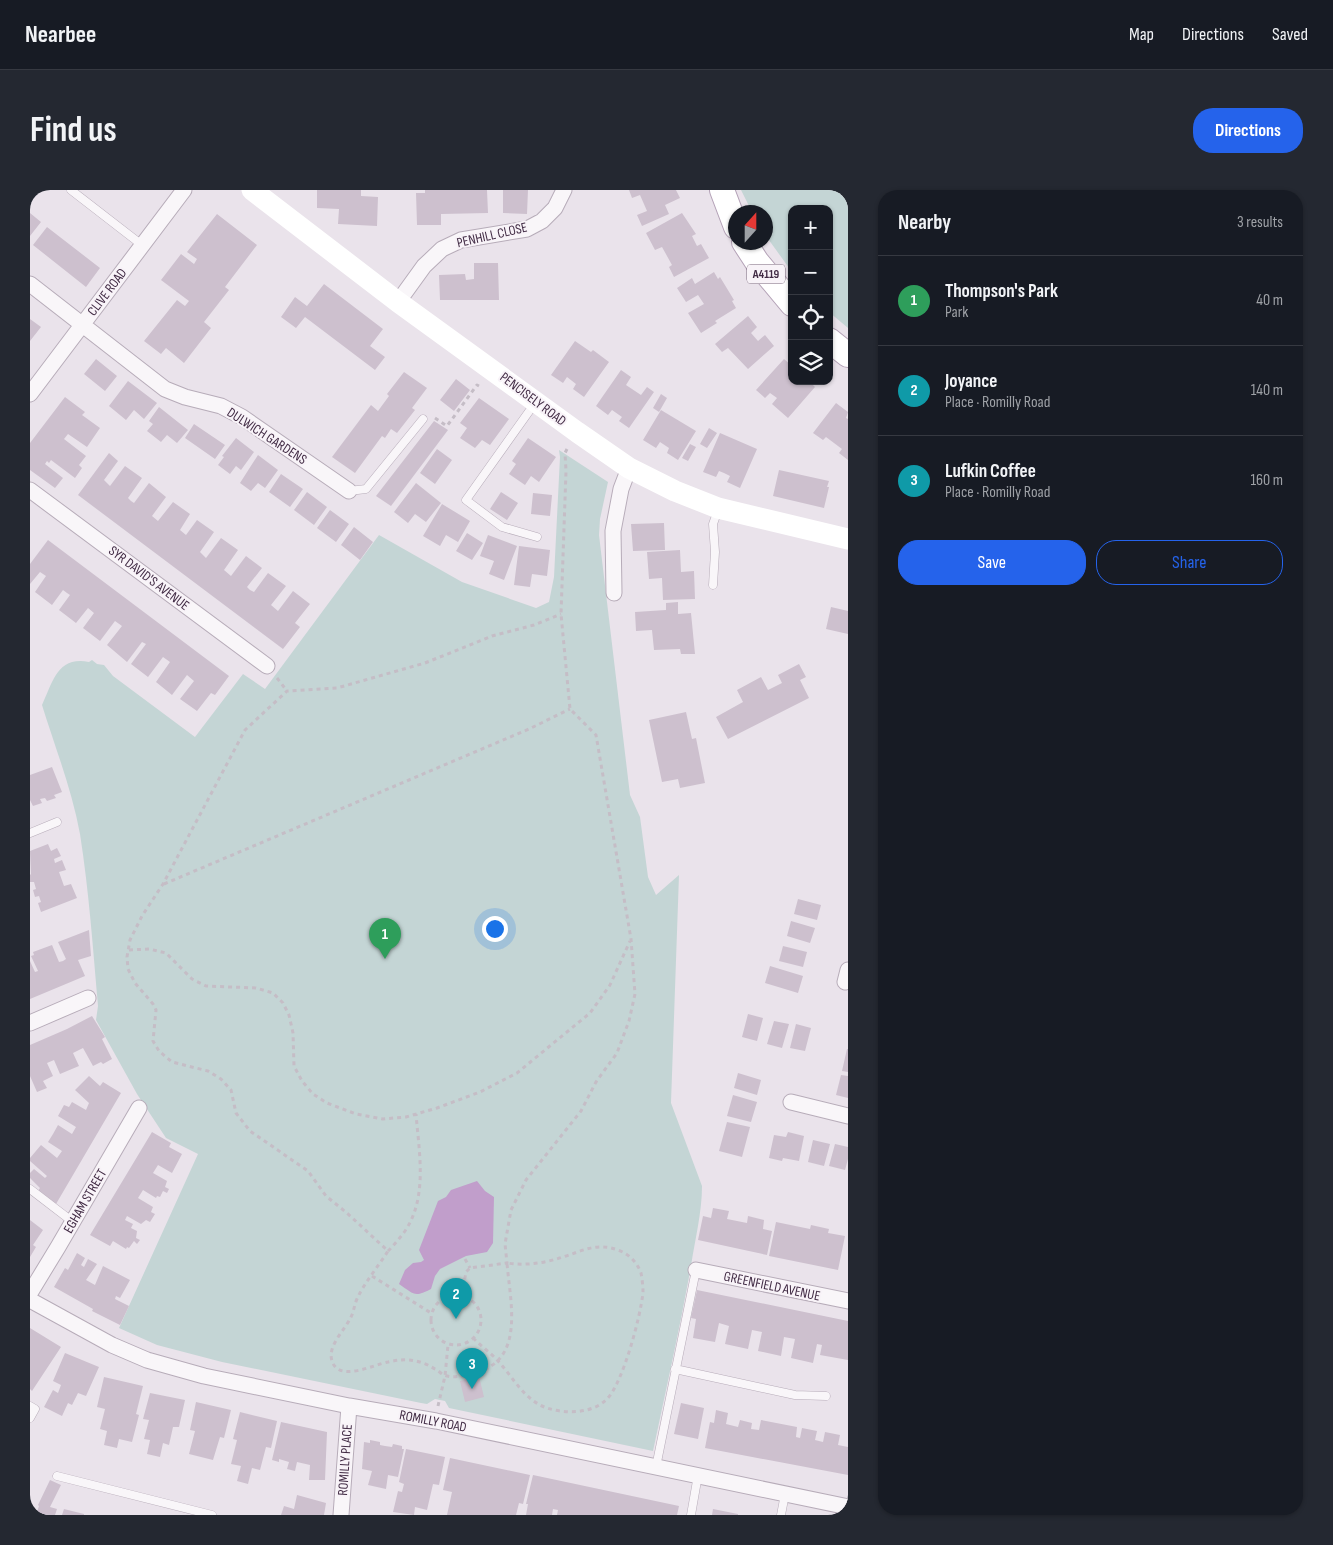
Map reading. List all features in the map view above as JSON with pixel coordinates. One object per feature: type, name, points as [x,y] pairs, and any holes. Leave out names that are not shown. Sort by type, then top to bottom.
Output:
[{"type":"main road","name":"PENCISELY ROAD","points":[[252,190],[398,302],[629,468],[675,491],[718,508],[848,539]]},
{"type":"main road","points":[[722,190],[728,206]]},
{"type":"main road","name":"A4119","points":[[749,250],[788,299]]},
{"type":"main road","points":[[833,343],[848,356]]},
{"type":"street","name":"CLIVE ROAD","points":[[30,394],[184,190]]},
{"type":"street","name":"PENHILL CLOSE","points":[[398,302],[424,266],[442,249],[461,240],[527,229],[542,221],[555,208],[564,190]]},
{"type":"street","name":"DULWICH GARDENS","points":[[30,284],[165,388],[221,406],[242,417],[349,491]]},
{"type":"street","points":[[614,594],[613,531],[621,490],[629,468]]},
{"type":"street","name":"SYR DAVID'S AVENUE","points":[[30,490],[268,666]]},
{"type":"street","points":[[30,1023],[88,998]]},
{"type":"street","points":[[792,1102],[848,1116]]},
{"type":"street","name":"EGHAM STREET","points":[[30,1293],[139,1108]]},
{"type":"street","name":"GREENFIELD AVENUE","points":[[696,1270],[848,1301]]},
{"type":"street","name":"ROMILLY ROAD","points":[[30,1300],[112,1345],[147,1360],[204,1376],[349,1406],[436,1421],[848,1507]]},
{"type":"street","name":"ROMILLY PLACE","points":[[341,1515],[349,1406]]},
{"type":"lane","points":[[71,190],[142,245]]},
{"type":"lane","points":[[536,402],[466,500],[502,527],[537,537]]},
{"type":"lane","points":[[349,491],[366,489],[423,419]]},
{"type":"lane","points":[[713,585],[715,552],[713,524],[718,508]]},
{"type":"lane","points":[[30,832],[57,822]]},
{"type":"lane","points":[[30,1189],[73,1222]]},
{"type":"lane","points":[[656,1467],[696,1270]]},
{"type":"lane","points":[[675,1369],[795,1395],[826,1396]]},
{"type":"lane","points":[[30,1406],[35,1409],[30,1418]]},
{"type":"lane","points":[[57,1476],[212,1515]]},
{"type":"lane","points":[[691,1515],[698,1476]]},
{"type":"lane","points":[[781,1515],[785,1494]]},
{"type":"path","points":[[423,419],[428,413],[447,426],[477,385],[485,390],[498,373]]},
{"type":"path","points":[[416,1114],[421,1174],[417,1204],[406,1230],[364,1285],[356,1301],[353,1314],[334,1347],[332,1361],[335,1366],[344,1371],[352,1372],[387,1362],[412,1359],[424,1363],[445,1376],[461,1376],[477,1373],[491,1367],[503,1356],[510,1342],[512,1325],[505,1244],[511,1210],[526,1180],[581,1111],[596,1082],[617,1054],[629,1021],[635,994],[630,939],[596,735],[570,709],[561,614],[565,453],[577,432]]},
{"type":"path","points":[[388,1252],[348,1213],[326,1196],[308,1171],[250,1131],[236,1113],[231,1090],[221,1079],[208,1071],[172,1062],[159,1051],[153,1041],[156,1010],[135,983],[128,969],[130,940],[142,916],[163,884],[245,730],[287,691],[337,688],[425,663],[492,636],[534,625],[561,614]]},
{"type":"path","points":[[163,884],[520,733],[570,709]]},
{"type":"path","points":[[129,950],[149,949],[166,953],[192,979],[206,986],[256,988],[273,993],[284,1002],[289,1015],[293,1034],[294,1066],[302,1081],[314,1094],[327,1103],[356,1114],[383,1120],[437,1108],[480,1092],[516,1073],[590,1013],[610,985],[625,955],[630,939]]},
{"type":"path","points":[[462,1295],[466,1272],[470,1268],[507,1263],[522,1265],[548,1261],[587,1248],[602,1246],[618,1250],[632,1258],[640,1272],[643,1291],[638,1318],[624,1369],[607,1399],[588,1409],[569,1413],[545,1407],[524,1393],[498,1360],[473,1338]]},
{"type":"path","points":[[465,1260],[470,1268]]},
{"type":"path","points":[[372,1276],[431,1313]]},
{"type":"path","points":[[462,1295],[475,1304],[480,1315],[479,1330],[473,1338],[464,1344],[448,1345],[440,1342],[435,1335],[431,1322],[431,1313],[440,1300],[446,1297],[462,1295]]},
{"type":"path","points":[[436,1421],[445,1376],[448,1345]]},
{"type":"shaded area","points":[[741,190],[848,190],[848,328],[833,315],[833,205],[788,205],[788,266],[773,246],[773,205],[748,205]]},
{"type":"shaded area","points":[[559,450],[608,482],[600,519],[599,535],[630,795],[640,817],[648,877],[656,895],[679,875],[671,1103],[702,1186],[702,1196],[687,1289],[653,1451],[449,1408],[445,1401],[435,1399],[427,1404],[421,1403],[222,1362],[157,1345],[119,1328],[198,1154],[166,1138],[137,1094],[96,1020],[98,1006],[80,834],[68,785],[42,705],[53,680],[63,667],[78,661],[89,662],[92,660],[97,664],[104,665],[113,676],[195,737],[243,674],[265,689],[379,535],[462,582],[536,608],[549,602],[554,577]]},
{"type":"shaded area","points":[[477,1181],[485,1191],[494,1197],[493,1243],[487,1252],[466,1256],[440,1269],[435,1276],[431,1289],[414,1294],[399,1284],[405,1270],[413,1263],[424,1260],[419,1250],[438,1201],[446,1197],[451,1190]]},
{"type":"building","points":[[317,190],[361,190],[361,196],[378,197],[377,226],[338,224],[339,209],[317,208]]},
{"type":"building","points":[[425,190],[487,190],[488,213],[441,214],[441,225],[417,225],[416,193],[425,193]]},
{"type":"building","points":[[503,190],[528,190],[527,214],[503,213]]},
{"type":"building","points":[[629,190],[676,190],[680,198],[665,205],[669,214],[642,226],[637,215],[647,211],[640,195],[632,198]]},
{"type":"building","points":[[30,213],[41,222],[30,236]]},
{"type":"building","points":[[682,213],[696,234],[692,236],[697,246],[701,244],[709,258],[674,277],[669,267],[672,265],[662,247],[655,250],[646,233]]},
{"type":"building","points":[[217,214],[257,245],[225,287],[229,290],[204,322],[211,328],[184,363],[166,348],[161,354],[144,341],[177,300],[185,306],[189,301],[161,280],[181,254],[194,264],[197,259],[187,252]]},
{"type":"building","points":[[47,227],[100,268],[86,287],[33,245]]},
{"type":"building","points":[[474,263],[498,263],[499,300],[440,300],[439,275],[465,274],[466,280],[474,279]]},
{"type":"building","points":[[714,272],[718,279],[720,277],[734,300],[732,301],[736,308],[715,321],[717,323],[701,333],[688,313],[704,304],[698,295],[686,302],[677,288],[692,278],[695,284]]},
{"type":"building","points":[[324,284],[383,329],[370,346],[385,357],[375,370],[305,317],[296,328],[281,317],[295,297],[307,306]]},
{"type":"building","points":[[748,316],[757,327],[751,333],[758,341],[765,335],[774,346],[748,369],[728,348],[722,352],[715,344]]},
{"type":"building","points":[[30,319],[41,327],[30,341]]},
{"type":"building","points":[[575,341],[591,352],[593,350],[609,362],[584,397],[573,389],[576,384],[567,377],[563,383],[551,375]]},
{"type":"building","points":[[96,359],[117,376],[105,391],[84,374]]},
{"type":"building","points":[[784,359],[788,362],[788,385],[813,385],[815,387],[788,418],[772,404],[777,398],[770,393],[765,398],[756,390]]},
{"type":"building","points":[[621,370],[631,377],[626,385],[641,395],[647,387],[654,392],[629,428],[619,421],[622,417],[612,410],[608,415],[596,406]]},
{"type":"building","points":[[404,372],[427,388],[412,408],[415,410],[397,433],[391,429],[385,438],[382,436],[355,473],[332,457],[371,405],[378,411],[389,396],[387,394]]},
{"type":"building","points":[[456,379],[470,390],[454,411],[440,400]]},
{"type":"building","points":[[128,381],[157,403],[144,419],[134,410],[126,420],[109,406]]},
{"type":"building","points":[[661,394],[667,398],[659,412],[653,408]]},
{"type":"building","points":[[65,397],[85,412],[82,415],[100,428],[87,447],[68,434],[64,439],[86,456],[79,465],[82,468],[75,478],[51,460],[49,463],[47,461],[45,464],[63,478],[55,488],[30,470],[30,443]]},
{"type":"building","points":[[479,398],[509,419],[490,445],[482,440],[475,448],[460,438],[467,428],[460,423]]},
{"type":"building","points":[[836,403],[848,412],[846,418],[848,419],[848,460],[839,453],[842,449],[826,437],[823,440],[813,433]]},
{"type":"building","points":[[159,407],[188,430],[177,443],[167,435],[161,442],[147,431],[153,424],[149,421]]},
{"type":"building","points":[[661,410],[696,431],[678,460],[667,453],[669,448],[660,442],[656,448],[643,440]]},
{"type":"building","points":[[434,421],[448,430],[391,506],[376,496]]},
{"type":"building","points":[[194,424],[225,445],[215,459],[185,438]]},
{"type":"building","points":[[709,428],[717,433],[707,448],[700,444]]},
{"type":"building","points":[[720,433],[757,449],[740,488],[727,482],[730,476],[724,473],[719,471],[716,477],[703,472]]},
{"type":"building","points":[[236,438],[254,452],[241,470],[236,466],[230,474],[218,465],[224,457],[222,456]]},
{"type":"building","points":[[528,438],[556,457],[539,482],[531,476],[525,485],[509,474],[516,464],[512,461]]},
{"type":"building","points":[[690,444],[696,447],[688,461],[682,458]]},
{"type":"building","points":[[437,449],[452,460],[435,484],[420,473]]},
{"type":"building","points":[[109,453],[118,461],[104,480],[110,486],[125,466],[142,478],[128,498],[131,501],[134,503],[149,483],[166,497],[152,516],[158,521],[173,502],[190,514],[180,530],[186,535],[197,520],[214,532],[200,552],[206,558],[221,538],[238,550],[224,570],[231,576],[246,556],[262,568],[247,587],[250,590],[254,592],[268,573],[286,586],[271,605],[278,611],[293,591],[310,604],[295,623],[300,627],[283,649],[78,495]]},
{"type":"building","points":[[258,455],[278,470],[265,488],[258,483],[251,491],[240,483]]},
{"type":"building","points":[[779,470],[829,481],[824,508],[773,496]]},
{"type":"building","points":[[281,474],[303,489],[290,507],[269,492]]},
{"type":"building","points":[[416,483],[441,503],[426,522],[415,514],[408,523],[394,512]]},
{"type":"building","points":[[307,492],[327,507],[314,525],[294,510]]},
{"type":"building","points":[[501,492],[518,503],[507,520],[490,509]]},
{"type":"building","points":[[533,493],[552,495],[550,516],[531,514]]},
{"type":"building","points":[[442,504],[470,521],[458,542],[446,535],[440,546],[423,536]]},
{"type":"building","points":[[330,510],[349,524],[336,542],[317,528]]},
{"type":"building","points":[[664,523],[665,550],[633,551],[631,524]]},
{"type":"building","points":[[354,527],[373,542],[360,560],[341,545]]},
{"type":"building","points":[[467,533],[483,543],[472,560],[456,551]]},
{"type":"building","points":[[488,535],[517,546],[504,580],[489,574],[494,561],[480,556]]},
{"type":"building","points":[[48,540],[229,676],[215,695],[211,693],[197,711],[180,699],[194,681],[187,675],[172,695],[156,682],[170,662],[163,657],[148,677],[131,664],[146,644],[142,642],[127,662],[107,645],[122,626],[115,621],[100,641],[83,628],[94,613],[88,608],[76,623],[59,610],[70,595],[63,590],[52,605],[35,592],[46,576],[40,572],[30,584],[30,564]]},
{"type":"building","points":[[519,546],[550,550],[547,576],[532,574],[530,587],[514,585]]},
{"type":"building","points":[[680,550],[681,572],[694,571],[695,599],[663,600],[662,578],[649,579],[647,552]]},
{"type":"building","points":[[678,602],[678,614],[691,613],[695,654],[681,654],[680,649],[654,650],[652,630],[636,631],[635,612],[666,610],[666,603]]},
{"type":"building","points":[[831,607],[848,611],[848,634],[826,629]]},
{"type":"building","points":[[799,664],[806,677],[800,680],[809,698],[728,739],[716,717],[743,702],[737,690],[761,677],[768,690],[782,683],[778,675]]},
{"type":"building","points":[[686,712],[692,739],[696,738],[705,783],[680,788],[678,779],[662,782],[649,720]]},
{"type":"building","points":[[52,767],[62,792],[54,795],[56,798],[47,801],[45,798],[40,799],[42,803],[33,806],[30,800],[30,775]]},
{"type":"building","points":[[48,844],[51,851],[57,848],[61,856],[54,859],[55,863],[62,860],[66,870],[59,872],[64,886],[71,884],[77,898],[41,912],[38,903],[41,902],[39,896],[35,897],[33,890],[36,889],[34,882],[30,882],[30,851]]},
{"type":"building","points":[[798,899],[821,905],[817,920],[794,914]]},
{"type":"building","points":[[791,921],[815,928],[810,943],[787,936]]},
{"type":"building","points":[[89,930],[91,956],[78,960],[85,976],[30,999],[30,961],[35,972],[38,971],[31,956],[34,955],[33,952],[52,945],[59,962],[63,961],[66,959],[58,942]]},
{"type":"building","points":[[783,946],[807,952],[803,967],[779,961]]},
{"type":"building","points":[[770,966],[803,976],[798,993],[765,983]]},
{"type":"building","points":[[748,1014],[763,1018],[757,1041],[742,1037]]},
{"type":"building","points":[[92,1016],[105,1037],[102,1039],[112,1059],[103,1064],[101,1062],[93,1066],[83,1048],[73,1053],[79,1066],[60,1074],[54,1060],[47,1063],[53,1076],[43,1081],[47,1088],[37,1092],[30,1076],[30,1045]]},
{"type":"building","points":[[774,1021],[789,1024],[782,1048],[767,1044]]},
{"type":"building","points":[[796,1024],[811,1028],[805,1051],[790,1048]]},
{"type":"building","points":[[848,1049],[848,1072],[842,1071]]},
{"type":"building","points":[[738,1073],[761,1080],[757,1095],[734,1088]]},
{"type":"building","points":[[841,1075],[848,1076],[848,1098],[836,1095]]},
{"type":"building","points":[[89,1076],[100,1086],[103,1082],[121,1093],[56,1204],[38,1191],[40,1188],[30,1178],[30,1173],[34,1169],[45,1178],[47,1176],[30,1161],[30,1158],[41,1145],[57,1158],[62,1151],[48,1142],[58,1125],[72,1134],[76,1127],[58,1116],[64,1105],[69,1107],[72,1102],[86,1110],[89,1103],[75,1090]]},
{"type":"building","points":[[733,1095],[757,1102],[751,1122],[727,1116]]},
{"type":"building","points":[[727,1122],[750,1127],[742,1157],[719,1151]]},
{"type":"building","points":[[152,1132],[171,1143],[169,1147],[182,1154],[172,1173],[158,1165],[153,1173],[167,1181],[165,1187],[169,1189],[167,1193],[163,1191],[160,1197],[157,1196],[156,1198],[143,1190],[138,1198],[153,1207],[151,1212],[155,1214],[150,1222],[146,1220],[141,1224],[127,1216],[125,1220],[133,1224],[131,1228],[137,1231],[136,1238],[140,1240],[137,1244],[134,1241],[126,1249],[113,1241],[110,1246],[90,1235]]},
{"type":"building","points":[[788,1132],[804,1136],[799,1161],[783,1158],[782,1161],[769,1158],[774,1135],[786,1137]]},
{"type":"building","points":[[813,1140],[830,1144],[824,1166],[808,1162]]},
{"type":"building","points":[[835,1144],[848,1147],[848,1159],[845,1170],[829,1166]]},
{"type":"building","points":[[713,1208],[729,1211],[727,1219],[747,1223],[748,1216],[764,1220],[763,1229],[772,1231],[767,1255],[698,1240],[703,1216],[711,1218]]},
{"type":"building","points":[[30,1220],[43,1230],[33,1245],[36,1247],[30,1257]]},
{"type":"building","points":[[776,1222],[810,1229],[811,1225],[829,1229],[828,1233],[845,1236],[838,1270],[769,1256]]},
{"type":"building","points":[[77,1253],[85,1258],[81,1265],[84,1267],[88,1259],[97,1264],[86,1280],[95,1285],[103,1266],[130,1280],[120,1298],[116,1296],[115,1299],[129,1306],[120,1325],[92,1311],[93,1309],[54,1287],[65,1268],[68,1270]]},
{"type":"building","points":[[697,1290],[848,1321],[848,1360],[820,1355],[822,1345],[817,1344],[813,1363],[791,1358],[795,1339],[784,1337],[781,1356],[758,1351],[762,1332],[752,1330],[748,1349],[725,1344],[729,1326],[719,1323],[715,1342],[693,1338],[696,1319],[691,1318]]},
{"type":"building","points":[[30,1328],[61,1347],[32,1391],[30,1389]]},
{"type":"building","points":[[65,1353],[99,1367],[86,1396],[78,1393],[72,1405],[68,1403],[62,1416],[44,1407],[53,1390],[58,1393],[61,1385],[53,1381]]},
{"type":"building","points":[[479,1376],[484,1397],[465,1402],[460,1381]]},
{"type":"building","points":[[104,1377],[143,1386],[136,1414],[139,1415],[132,1442],[119,1439],[117,1448],[104,1445],[107,1431],[100,1429],[105,1409],[97,1407]]},
{"type":"building","points":[[150,1393],[185,1400],[179,1427],[173,1427],[169,1445],[163,1443],[160,1457],[147,1454],[150,1440],[144,1439],[149,1420],[143,1419]]},
{"type":"building","points":[[196,1402],[231,1410],[224,1438],[220,1437],[213,1460],[189,1454],[195,1431],[190,1430]]},
{"type":"building","points":[[681,1403],[704,1408],[698,1439],[674,1434]]},
{"type":"building","points":[[716,1410],[728,1413],[726,1424],[738,1427],[740,1420],[752,1423],[751,1429],[759,1430],[761,1420],[797,1427],[796,1437],[800,1438],[802,1428],[817,1431],[815,1440],[823,1442],[825,1432],[840,1435],[838,1445],[848,1447],[848,1475],[705,1448],[710,1422],[714,1423]]},
{"type":"building","points":[[240,1412],[277,1421],[271,1448],[266,1447],[260,1470],[252,1468],[248,1484],[237,1481],[241,1466],[231,1464],[237,1440],[233,1439]]},
{"type":"building","points":[[281,1422],[327,1432],[325,1480],[309,1480],[310,1465],[297,1462],[295,1471],[287,1469],[289,1462],[279,1459],[279,1462],[272,1460]]},
{"type":"building","points":[[370,1440],[380,1442],[380,1445],[385,1446],[392,1447],[393,1444],[402,1446],[402,1449],[404,1449],[398,1477],[388,1475],[386,1489],[368,1485],[372,1471],[362,1469],[364,1442],[370,1443]]},
{"type":"building","points":[[406,1449],[445,1457],[439,1485],[433,1484],[427,1510],[415,1507],[414,1515],[393,1512],[398,1491],[402,1492],[404,1484],[399,1482]]},
{"type":"building","points":[[450,1458],[530,1475],[523,1504],[519,1503],[516,1515],[447,1515],[452,1492],[443,1490]]},
{"type":"building","points":[[533,1475],[679,1506],[677,1515],[557,1515],[558,1510],[553,1509],[552,1515],[526,1515],[528,1504],[526,1504]]},
{"type":"building","points":[[50,1480],[61,1485],[50,1507],[57,1509],[55,1515],[36,1515],[38,1505]]},
{"type":"building","points":[[297,1495],[326,1503],[324,1515],[281,1515],[284,1506],[294,1509]]},
{"type":"building","points":[[64,1509],[84,1514],[84,1515],[62,1515]]},
{"type":"building","points":[[713,1509],[738,1514],[738,1515],[712,1515]]},
{"type":"place","name":"Thompson's Park","points":[[385,959]]},
{"type":"place","name":"Joyance","points":[[456,1319]]},
{"type":"place","name":"Lufkin Coffee","points":[[472,1389]]}]
